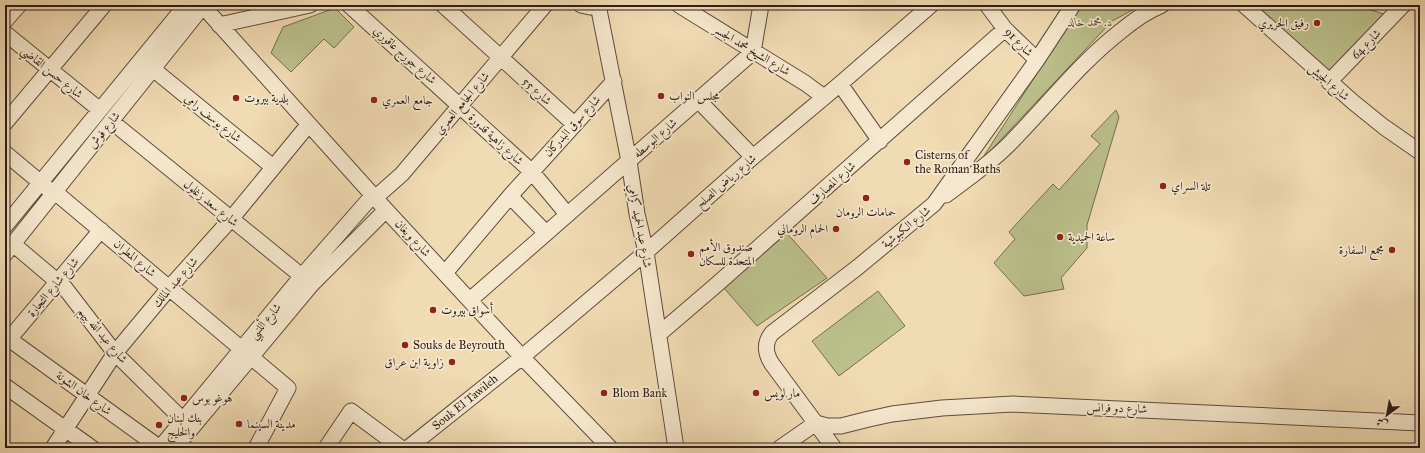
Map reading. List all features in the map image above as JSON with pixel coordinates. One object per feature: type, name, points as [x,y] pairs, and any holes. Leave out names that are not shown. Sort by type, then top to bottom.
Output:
[{"type":"street","points":[[5,21],[19,5]]},
{"type":"street","points":[[5,123],[104,5]]},
{"type":"street","name":"شارع فوش","points":[[5,226],[186,5]]},
{"type":"street","points":[[219,25],[310,5]]},
{"type":"street","name":"شارع جورج عاقوري","points":[[349,5],[460,106]]},
{"type":"street","name":"شارع 55","points":[[443,5],[574,124]]},
{"type":"street","name":"شارع الجامع العمري","points":[[374,197],[402,174],[545,5]]},
{"type":"street","points":[[581,5],[599,5]]},
{"type":"street","name":"شارع عبد الحميد كرامي","points":[[599,5],[629,161],[637,214],[646,252],[676,448]]},
{"type":"street","name":"شارع الشيخ محمد الجسر","points":[[678,5],[805,83],[824,97]]},
{"type":"street","points":[[754,52],[761,5]]},
{"type":"street","name":"شارع 91","points":[[987,5],[1005,29],[1036,60]]},
{"type":"street","name":"شارع الكبوشية","points":[[816,423],[768,357],[766,344],[768,338],[772,333],[858,268],[934,204],[1073,5]]},
{"type":"street","points":[[934,204],[983,167],[1007,146],[1095,52],[1130,23],[1162,5]]},
{"type":"street","name":"شارع الجيش","points":[[1244,5],[1329,82],[1384,127],[1420,152]]},
{"type":"street","name":"شارع 64","points":[[1329,82],[1403,5]]},
{"type":"street","name":"شارع فوش","points":[[9,249],[203,6]]},
{"type":"street","name":"شارع ويغان","points":[[203,6],[374,197],[522,357],[610,448]]},
{"type":"street","name":"شارع رياض الصلح","points":[[522,357],[646,252],[753,157],[840,84],[924,7]]},
{"type":"street","name":"شارع المصارف","points":[[659,334],[880,141],[1005,29]]},
{"type":"street","name":"شارع حسن القاضي","points":[[5,33],[100,110]]},
{"type":"street","name":"شارع البوسطه","points":[[470,300],[754,52]]},
{"type":"street","name":"شارع يوسف رامي","points":[[153,69],[273,168]]},
{"type":"street","name":"شارع سوق البدركان","points":[[510,196],[614,81]]},
{"type":"street","points":[[840,84],[880,141]]},
{"type":"street","points":[[698,100],[753,157]]},
{"type":"street","name":"شارع زاهية قدورة","points":[[460,106],[532,172],[568,214]]},
{"type":"street","name":"شارع سعد زغلول","points":[[111,121],[307,280]]},
{"type":"street","name":"شارع عبد المالك","points":[[53,448],[116,353],[170,287],[231,219],[309,124]]},
{"type":"street","name":"شارع المطران","points":[[5,153],[170,287],[288,388],[256,448]]},
{"type":"street","points":[[445,273],[510,196],[546,233]]},
{"type":"street","name":"شارع أللنبي","points":[[160,448],[187,424],[374,197]]},
{"type":"street","name":"شارع أللنبي","points":[[307,280],[386,210]]},
{"type":"street","name":"شارع شارع التجارة","points":[[7,342],[101,230]]},
{"type":"street","name":"شارع عبد الله بيهم","points":[[9,249],[65,288],[116,353],[187,424]]},
{"type":"street","name":"شارع خان الشونة","points":[[7,342],[88,396],[160,448]]},
{"type":"street","name":"Souk El Tawileh","points":[[408,448],[522,357]]},
{"type":"street","points":[[5,386],[92,448]]},
{"type":"street","name":"شارع دو فرانس","points":[[816,423],[827,426],[841,426],[906,412],[942,408],[1013,404],[1420,423]]},
{"type":"street","points":[[326,448],[351,411],[401,448]]},
{"type":"street","points":[[780,448],[816,423],[834,448]]},
{"type":"street","name":"شارع أللنبي","points":[[175,448],[187,424]]},
{"type":"green space","name":"د. محمد خالد","points":[[1081,5],[1142,5],[1112,21],[980,162]]},
{"type":"green space","points":[[1251,5],[1355,5],[1387,15],[1328,75]]},
{"type":"green space","points":[[335,8],[354,27],[334,48],[324,39],[291,72],[271,53],[283,27]]},
{"type":"green space","points":[[1116,110],[1119,117],[1087,225],[1087,248],[1061,278],[1064,289],[1024,296],[994,263],[1015,239],[1009,232],[1053,184],[1059,190],[1100,144],[1091,136]]},
{"type":"green space","points":[[785,231],[827,278],[757,326],[724,288]]},
{"type":"green space","points":[[878,291],[905,326],[839,376],[812,341]]},
{"type":"place","name":"رفيق الحريري","points":[[1317,23]]},
{"type":"place","name":"مجلس النواب","points":[[661,96]]},
{"type":"place","name":"بلدية بيروت","points":[[236,98]]},
{"type":"place","name":"جامع العمري","points":[[374,100]]},
{"type":"place","name":"Cisterns of the Roman Baths","points":[[907,162]]},
{"type":"place","name":"تلة السراي","points":[[1163,186]]},
{"type":"place","name":"حمامات الرومان","points":[[866,198]]},
{"type":"place","name":"الحمام الروماني","points":[[836,229]]},
{"type":"place","name":"ساعة الحميدية","points":[[1060,237]]},
{"type":"place","name":"مجمع السفارة","points":[[1392,250]]},
{"type":"place","name":"صندوق الأمم المتحدة للسكان","points":[[691,254]]},
{"type":"place","name":"أسواق بيروت","points":[[433,310]]},
{"type":"place","name":"Souks de Beyrouth","points":[[405,345]]},
{"type":"place","name":"زاوية ابن عراق","points":[[452,362]]},
{"type":"place","name":"Blom Bank","points":[[604,393]]},
{"type":"place","name":"مار لويس","points":[[756,393]]},
{"type":"place","name":"هوغو بوس","points":[[184,398]]},
{"type":"place","name":"مدينة السينما","points":[[239,424]]},
{"type":"place","name":"بنك لبنان والخليج","points":[[159,425]]}]
